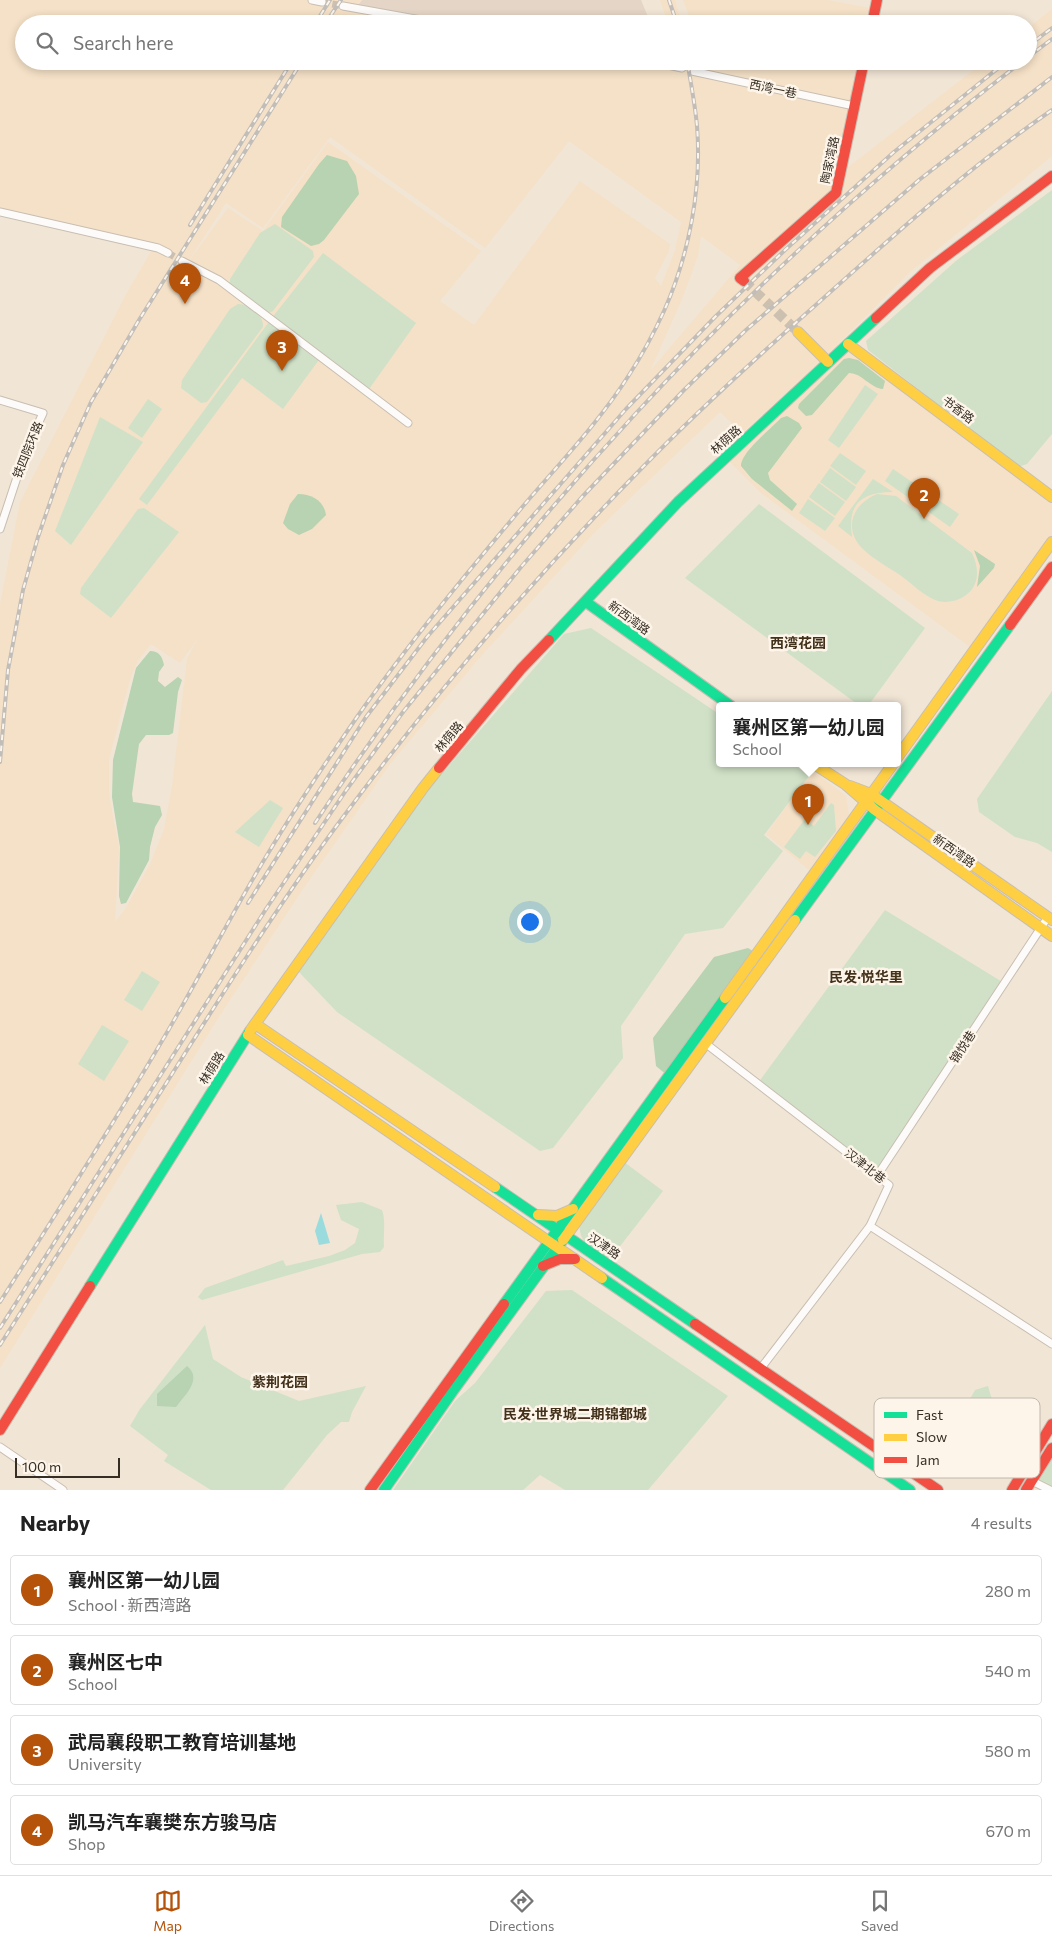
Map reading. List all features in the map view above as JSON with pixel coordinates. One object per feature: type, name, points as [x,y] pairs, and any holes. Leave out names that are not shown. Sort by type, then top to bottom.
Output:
[{"type":"street","points":[[312,0],[322,2]]},
{"type":"street","points":[[874,15],[877,0]]},
{"type":"street","points":[[343,6],[393,15]]},
{"type":"street","name":"陶家湾路","points":[[744,281],[740,278],[836,193],[862,70]]},
{"type":"street","name":"西湾一巷","points":[[692,71],[854,106]]},
{"type":"street","name":"林荫路","points":[[0,1430],[255,1024],[423,788],[522,669],[678,502],[828,362],[930,268],[1052,176]]},
{"type":"street","points":[[0,212],[158,248],[168,253]]},
{"type":"street","points":[[182,261],[219,280],[408,423]]},
{"type":"street","points":[[798,332],[828,362]]},
{"type":"street","name":"书香路","points":[[848,344],[1052,497]]},
{"type":"street","name":"铁四院环路","points":[[0,400],[43,413],[26,450],[0,529]]},
{"type":"street","points":[[901,752],[1052,542]]},
{"type":"street","points":[[384,1490],[553,1244],[562,1232],[577,1219],[1052,567]]},
{"type":"street","name":"新西湾路","points":[[586,602],[725,702]]},
{"type":"street","name":"新西湾路","points":[[818,767],[868,798],[1052,936]]},
{"type":"street","points":[[562,1232],[573,1208],[890,767]]},
{"type":"street","name":"新西湾路","points":[[878,806],[1050,919]]},
{"type":"street","name":"锦悦巷","points":[[878,1176],[1041,928],[1050,919]]},
{"type":"street","name":"汉津路","points":[[255,1024],[874,1446]]},
{"type":"street","points":[[248,1035],[874,1465]]},
{"type":"street","name":"汉津北巷","points":[[705,1043],[889,1185],[870,1226]]},
{"type":"street","points":[[537,1215],[557,1216],[573,1208]]},
{"type":"street","points":[[577,1219],[576,1231],[581,1245]]},
{"type":"street","points":[[760,1368],[870,1226],[1052,1344]]},
{"type":"street","points":[[530,1228],[538,1242],[540,1263]]},
{"type":"street","points":[[370,1490],[540,1263],[560,1259],[575,1259]]},
{"type":"street","points":[[1040,1444],[1052,1424]]},
{"type":"street","points":[[0,1447],[63,1490]]},
{"type":"street","points":[[1040,1467],[1052,1448]]},
{"type":"street","points":[[893,1478],[910,1490]]},
{"type":"street","name":"汉津路","points":[[920,1478],[938,1490]]},
{"type":"street","points":[[1012,1490],[1019,1478]]},
{"type":"street","points":[[1029,1485],[1050,1490]]},
{"type":"shaded area","points":[[0,0],[362,0],[356,7],[397,15],[15,15],[15,70],[862,70],[854,106],[833,179],[973,70],[1037,70],[1037,21],[1052,9],[1052,156],[910,272],[828,354],[742,433],[720,412],[593,534],[482,655],[390,764],[301,892],[217,1020],[0,1368],[0,604],[20,502],[125,296],[154,246],[0,211]],"holes":[[[330,137],[485,248],[569,141],[681,222],[675,250],[661,286],[655,278],[668,253],[670,244],[580,181],[474,325],[440,301],[481,251],[328,142],[263,231],[228,208],[186,265],[226,203],[263,228]],[[701,236],[740,265],[650,371],[682,299],[698,256]],[[198,638],[187,659],[172,786],[164,829],[150,864],[126,908],[115,922],[119,848],[109,795],[109,759],[131,676],[139,659],[151,644],[180,663]]]},
{"type":"shaded area","points":[[362,0],[641,0],[647,15],[394,15],[356,8]]},
{"type":"shaded area","points":[[660,0],[675,0],[679,15],[665,15]]},
{"type":"shaded area","points":[[683,0],[827,0],[876,9],[874,15],[689,15]]},
{"type":"shaded area","points":[[848,344],[1052,497],[1052,542],[974,650],[761,493],[726,458]]},
{"type":"shaded area","points":[[813,771],[846,796],[849,815],[809,870],[766,834]]},
{"type":"green space","points":[[327,155],[347,161],[356,176],[359,194],[324,240],[319,244],[311,246],[281,227],[282,217]]},
{"type":"green space","points":[[1052,190],[1052,434],[1027,464],[1018,467],[868,350],[866,341],[957,260]]},
{"type":"green space","points":[[275,224],[313,251],[314,257],[273,311],[269,313],[230,284],[230,279],[260,233]]},
{"type":"green space","points":[[323,253],[416,323],[367,392],[321,357],[283,409],[242,378],[147,505],[139,499],[271,319]]},
{"type":"green space","points":[[238,304],[247,306],[255,311],[261,318],[263,327],[207,402],[201,403],[181,388],[182,380],[230,309]]},
{"type":"green space","points":[[844,359],[858,360],[885,381],[883,389],[874,386],[858,375],[849,373],[812,415],[806,416],[798,408],[799,404]]},
{"type":"green space","points":[[865,385],[878,394],[839,448],[828,440]]},
{"type":"green space","points":[[148,399],[162,409],[142,438],[128,428]]},
{"type":"green space","points":[[787,416],[799,423],[802,428],[768,473],[770,480],[797,504],[792,511],[752,479],[741,466],[742,460],[757,441],[781,418]]},
{"type":"green space","points":[[100,417],[143,442],[71,545],[55,531]]},
{"type":"green space","points":[[840,453],[866,471],[856,485],[830,466]]},
{"type":"green space","points":[[830,468],[856,487],[846,501],[820,482]]},
{"type":"green space","points":[[893,469],[959,514],[950,527],[885,481]]},
{"type":"green space","points":[[873,479],[893,492],[872,494],[859,502],[854,508],[852,516],[852,537],[838,526]]},
{"type":"green space","points":[[819,483],[845,502],[835,516],[809,497]]},
{"type":"green space","points":[[298,494],[308,495],[320,502],[326,515],[312,529],[299,535],[288,529],[283,523],[290,504]]},
{"type":"green space","points":[[877,494],[896,496],[972,553],[977,567],[977,574],[974,586],[970,592],[954,601],[943,602],[935,600],[863,549],[853,533],[853,517],[856,510],[862,504]]},
{"type":"green space","points":[[808,499],[835,518],[825,531],[799,513]]},
{"type":"green space","points":[[759,504],[925,628],[871,702],[855,702],[685,578]]},
{"type":"green space","points":[[144,508],[179,532],[111,618],[80,594],[81,588],[138,509]]},
{"type":"green space","points":[[974,550],[995,564],[994,568],[977,587],[980,566]]},
{"type":"green space","points":[[591,628],[716,712],[716,767],[797,767],[810,775],[764,835],[783,851],[723,928],[685,934],[621,1026],[623,1058],[553,1148],[540,1151],[337,1012],[299,972],[420,799],[564,634]]},
{"type":"green space","points":[[150,651],[158,653],[164,665],[159,672],[158,681],[165,687],[178,677],[182,680],[178,692],[173,733],[169,735],[146,735],[139,744],[132,794],[133,802],[160,806],[162,815],[155,827],[149,860],[126,903],[121,904],[119,896],[120,847],[112,797],[113,760],[136,668]]},
{"type":"green space","points":[[1052,691],[1052,852],[1037,843],[1015,837],[979,812],[977,799]]},
{"type":"green space","points":[[270,800],[283,808],[259,847],[235,832]]},
{"type":"green space","points":[[831,803],[834,805],[836,831],[815,857],[806,851],[800,859],[784,847],[805,819],[814,826]]},
{"type":"green space","points":[[885,910],[1004,983],[877,1172],[758,1083]]},
{"type":"green space","points":[[748,948],[756,953],[668,1076],[656,1066],[653,1038],[714,957]]},
{"type":"green space","points":[[142,971],[160,982],[142,1011],[124,1000]]},
{"type":"green space","points":[[102,1025],[129,1041],[104,1081],[78,1064]]},
{"type":"green space","points":[[624,1162],[663,1191],[610,1259],[592,1248],[584,1240],[581,1235],[580,1221]]},
{"type":"green space","points":[[362,1202],[382,1210],[384,1247],[380,1252],[362,1254],[202,1300],[198,1297],[205,1288],[283,1260],[286,1266],[329,1256],[345,1250],[355,1243],[359,1229],[341,1220],[336,1205]]},
{"type":"green space","points":[[572,1290],[728,1396],[648,1490],[565,1490],[540,1475],[523,1490],[393,1490],[455,1401],[475,1383],[546,1291]]},
{"type":"green space","points":[[205,1325],[213,1359],[241,1377],[299,1401],[366,1386],[352,1412],[349,1422],[341,1422],[327,1435],[283,1490],[211,1490],[164,1461],[168,1455],[130,1426],[140,1409]]},
{"type":"green space","points":[[187,1366],[193,1376],[193,1382],[188,1392],[176,1407],[157,1406],[157,1394]]},
{"type":"green space","points":[[988,1386],[991,1398],[971,1398],[975,1390]]},
{"type":"green space","points":[[1052,1447],[1052,1490],[1032,1481],[1034,1478],[1040,1478],[1040,1467]]},
{"type":"water","points":[[321,1213],[330,1243],[319,1245],[315,1231]]},
{"type":"tunnel","points":[[322,2],[343,6]]},
{"type":"tunnel","points":[[168,253],[182,261]]},
{"type":"tunnel","points":[[744,281],[798,332]]},
{"type":"railway","points":[[321,15],[330,0]]},
{"type":"railway","points":[[331,15],[341,0]]},
{"type":"railway","points":[[669,0],[674,15]]},
{"type":"railway","points":[[1037,39],[1052,28]]},
{"type":"railway","points":[[1037,50],[1052,39]]},
{"type":"railway","points":[[190,225],[286,70]]},
{"type":"railway","points":[[0,762],[8,670],[23,590],[38,537],[63,465],[91,402],[139,320],[296,70]]},
{"type":"railway","points":[[0,1302],[128,1098],[180,1010],[266,856],[330,756],[376,690],[438,610],[605,409],[648,344],[673,290],[692,221],[698,149],[697,126],[689,70]]},
{"type":"railway","points":[[248,903],[366,717],[427,637],[626,409],[716,316],[785,250],[894,152],[996,70]]},
{"type":"railway","points":[[315,823],[389,715],[468,611],[550,510],[637,412],[728,318],[823,228],[921,142],[1012,70]]},
{"type":"railway","points":[[0,1328],[266,909],[347,789],[403,712],[521,567],[582,497],[684,390],[746,330],[919,180],[1052,77]]},
{"type":"railway","points":[[0,1345],[228,985],[291,890],[335,828],[406,735],[518,600],[597,514],[681,428],[726,386],[961,178],[1052,110]]},
{"type":"traffic: fast","points":[[549,640],[678,502],[876,318]]},
{"type":"traffic: fast","points":[[586,602],[725,702]]},
{"type":"traffic: fast","points":[[795,920],[1010,625]]},
{"type":"traffic: fast","points":[[504,1304],[725,998]]},
{"type":"traffic: fast","points":[[90,1286],[250,1031]]},
{"type":"traffic: fast","points":[[495,1187],[695,1324]]},
{"type":"traffic: fast","points":[[384,1490],[453,1391],[563,1240]]},
{"type":"traffic: fast","points":[[602,1278],[874,1465]]},
{"type":"traffic: fast","points":[[893,1478],[910,1490]]},
{"type":"traffic: slow","points":[[798,332],[828,362]]},
{"type":"traffic: slow","points":[[848,344],[1052,497]]},
{"type":"traffic: slow","points":[[901,752],[1052,542]]},
{"type":"traffic: slow","points":[[819,767],[845,784],[875,810],[1052,936]]},
{"type":"traffic: slow","points":[[725,998],[891,767]]},
{"type":"traffic: slow","points":[[250,1031],[439,768]]},
{"type":"traffic: slow","points":[[850,786],[871,794],[1052,920]]},
{"type":"traffic: slow","points":[[563,1240],[795,920]]},
{"type":"traffic: slow","points":[[255,1024],[495,1187]]},
{"type":"traffic: slow","points":[[248,1035],[602,1278]]},
{"type":"traffic: slow","points":[[538,1215],[557,1216],[573,1209]]},
{"type":"traffic: jam","points":[[874,15],[877,0]]},
{"type":"traffic: jam","points":[[744,281],[740,278],[836,193],[862,70]]},
{"type":"traffic: jam","points":[[876,318],[930,268],[1052,176]]},
{"type":"traffic: jam","points":[[1010,625],[1052,567]]},
{"type":"traffic: jam","points":[[439,768],[521,669],[549,640]]},
{"type":"traffic: jam","points":[[543,1266],[560,1259],[575,1259]]},
{"type":"traffic: jam","points":[[0,1430],[90,1286]]},
{"type":"traffic: jam","points":[[370,1490],[504,1304]]},
{"type":"traffic: jam","points":[[695,1324],[874,1446]]},
{"type":"traffic: jam","points":[[1040,1444],[1052,1424]]},
{"type":"traffic: jam","points":[[1040,1467],[1052,1448]]},
{"type":"traffic: jam","points":[[920,1478],[938,1490]]},
{"type":"traffic: jam","points":[[1012,1490],[1019,1478]]},
{"type":"traffic: jam","points":[[1026,1490],[1033,1478]]},
{"type":"place","name":"凯马汽车襄樊东方骏马店","points":[[185,304]]},
{"type":"place","name":"武局襄段职工教育培训基地","points":[[282,371]]},
{"type":"place","name":"襄州区七中","points":[[924,519]]},
{"type":"place","name":"襄州区第一幼儿园","points":[[808,825]]},
{"type":"district","name":"西湾花园","points":[[798,643]]},
{"type":"district","name":"民发·悦华里","points":[[866,977]]},
{"type":"district","name":"紫荆花园","points":[[280,1382]]},
{"type":"district","name":"民发·世界城二期锦都城","points":[[575,1414]]}]
